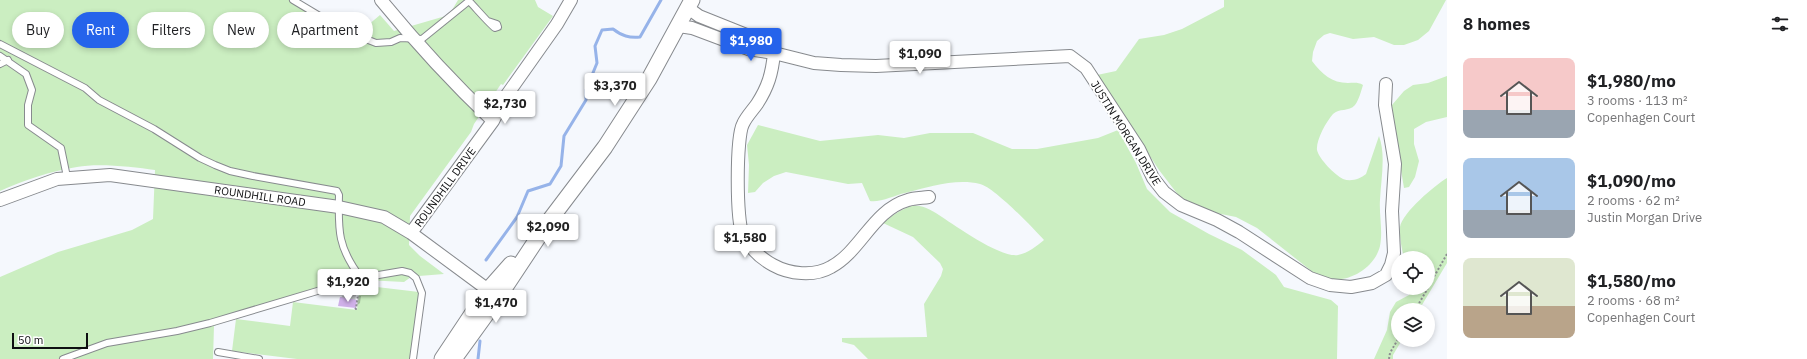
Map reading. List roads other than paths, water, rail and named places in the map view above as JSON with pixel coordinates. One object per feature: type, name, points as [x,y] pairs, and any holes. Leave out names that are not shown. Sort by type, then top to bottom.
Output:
[{"type":"street","points":[[381,0],[447,77],[493,121]]},
{"type":"street","name":"ROUNDHILL DRIVE","points":[[411,233],[493,121],[504,99],[558,24],[571,0]]},
{"type":"street","points":[[442,359],[605,147],[649,80],[690,4],[699,16],[754,38],[774,53]]},
{"type":"street","points":[[679,26],[692,28],[748,49],[774,53]]},
{"type":"street","points":[[774,53],[772,72],[766,88],[742,124],[739,140],[738,206],[742,234],[751,247],[764,260],[778,268],[798,273],[816,272],[830,268],[846,258],[878,219],[891,208],[907,200],[929,197]]},
{"type":"street","name":"JUSTIN MORGAN DRIVE","points":[[774,53],[814,63],[876,66],[1070,56],[1086,68],[1139,150],[1153,178],[1164,192],[1181,205],[1217,220],[1240,232],[1310,278],[1330,285],[1352,287],[1372,283],[1386,275],[1394,253],[1392,212],[1395,164],[1388,131],[1385,105],[1386,84]]},
{"type":"street","name":"ROUNDHILL ROAD","points":[[0,200],[57,179],[110,175],[339,207],[384,217],[411,233],[493,294]]},
{"type":"street","points":[[454,359],[493,294]]},
{"type":"lane","points":[[293,0],[343,30],[376,42],[391,42],[400,38],[422,39],[469,0],[488,20]]},
{"type":"lane","points":[[0,44],[85,88],[99,100],[154,129],[200,158],[230,171],[338,191],[338,224],[343,246],[360,279]]},
{"type":"lane","points":[[0,56],[8,60],[26,74],[32,90],[28,105],[28,125],[61,148],[68,177]]},
{"type":"lane","points":[[0,64],[8,60]]},
{"type":"lane","points":[[63,359],[107,343],[177,331],[210,323],[315,291],[360,279],[402,271],[410,273],[416,278],[422,293],[413,359]]},
{"type":"lane","points":[[218,352],[259,359]]},
{"type":"waterway","points":[[486,260],[517,217],[528,191],[550,184],[561,166],[564,136],[586,100],[586,90],[597,63],[595,46],[602,30],[613,29],[626,36],[640,37],[661,0]]},
{"type":"waterway","points":[[478,359],[480,341]]}]
